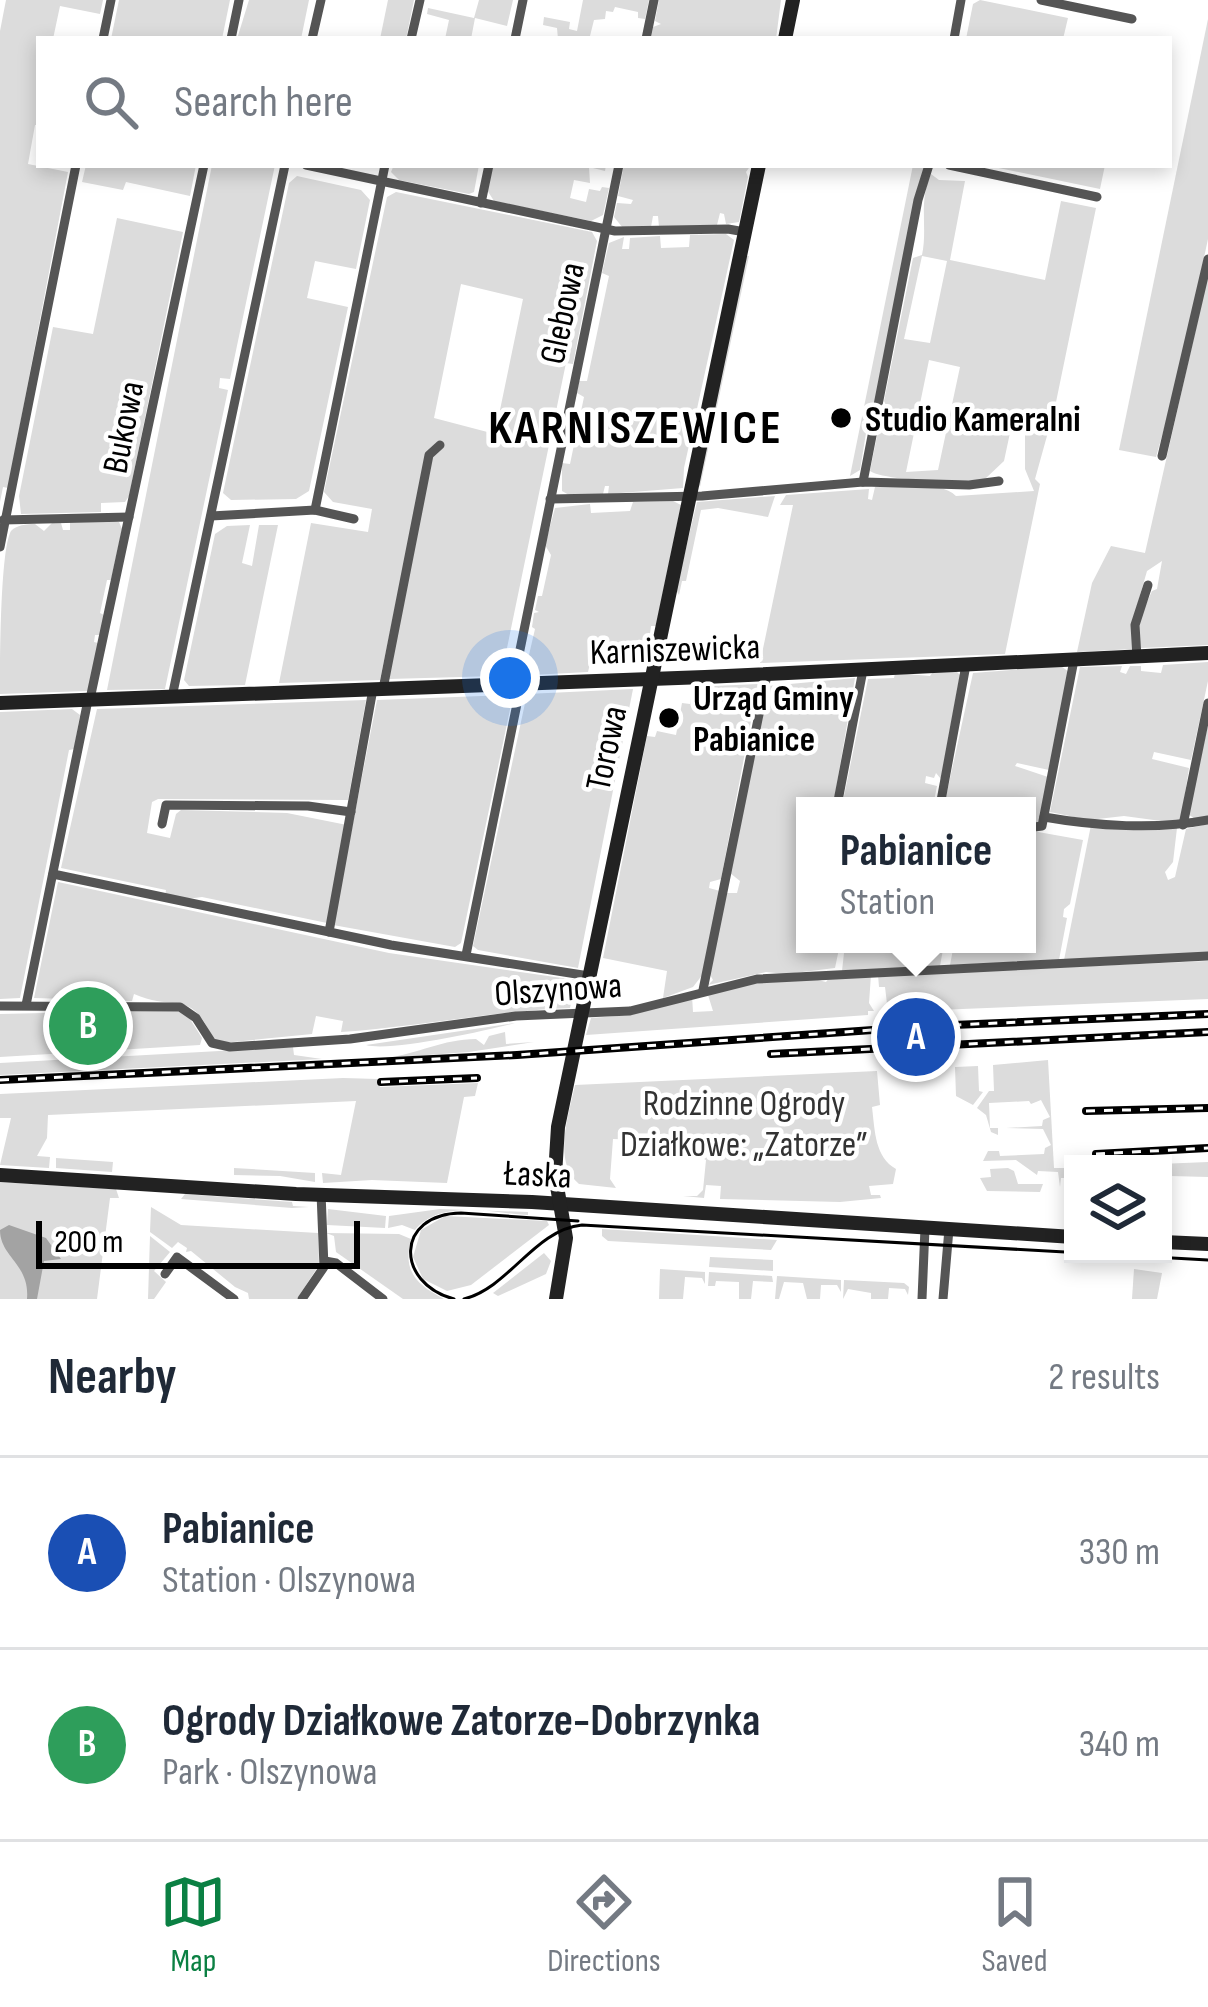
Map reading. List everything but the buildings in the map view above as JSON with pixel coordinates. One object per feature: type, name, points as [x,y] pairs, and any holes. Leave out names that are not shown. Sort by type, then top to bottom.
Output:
[{"type":"street","points":[[104,36],[111,0]]},
{"type":"street","points":[[232,36],[238,0]]},
{"type":"street","points":[[313,36],[321,0]]},
{"type":"street","points":[[413,36],[420,0]]},
{"type":"street","points":[[516,36],[523,0]]},
{"type":"street","points":[[647,36],[654,0]]},
{"type":"street","points":[[785,36],[793,0]]},
{"type":"street","points":[[955,36],[961,0]]},
{"type":"street","points":[[1041,0],[1132,19]]},
{"type":"street","points":[[0,547],[75,168]]},
{"type":"street","name":"Bukowa","points":[[26,1005],[203,168]]},
{"type":"street","points":[[172,697],[285,168]]},
{"type":"street","points":[[319,168],[606,230],[745,232]]},
{"type":"street","points":[[315,510],[384,168]]},
{"type":"street","points":[[481,203],[488,168]]},
{"type":"street","name":"Glebowa","points":[[466,955],[550,499],[619,168]]},
{"type":"street","name":"Torowa","points":[[556,1299],[565,1248],[555,1174],[557,1137],[758,168]]},
{"type":"street","points":[[863,482],[928,168]]},
{"type":"street","points":[[966,168],[1097,197]]},
{"type":"street","points":[[1162,456],[1208,259]]},
{"type":"street","points":[[329,932],[350,812],[429,455],[440,445]]},
{"type":"street","points":[[550,499],[690,496],[863,482],[969,485],[999,481]]},
{"type":"street","points":[[211,516],[315,510],[354,519]]},
{"type":"street","points":[[3,520],[129,518]]},
{"type":"street","points":[[1137,657],[1135,625],[1148,585]]},
{"type":"street","name":"Karniszewicka","points":[[0,703],[653,680],[1208,653]]},
{"type":"street","points":[[1036,828],[1044,817],[1074,660]]},
{"type":"street","points":[[942,797],[966,665]]},
{"type":"street","points":[[840,797],[863,670]]},
{"type":"street","points":[[704,990],[767,675]]},
{"type":"street","points":[[1183,825],[1208,703]]},
{"type":"street","points":[[162,824],[166,805],[308,806],[350,812]]},
{"type":"street","points":[[1044,817],[1183,825],[1208,820]]},
{"type":"street","points":[[52,874],[329,932],[589,976]]},
{"type":"street","name":"Olszynowa","points":[[0,1006],[180,1007],[196,1018],[208,1039],[223,1047],[350,1039],[516,1016],[630,1011],[757,979],[1208,956]]},
{"type":"street","name":"Łaska","points":[[0,1175],[1064,1236]]},
{"type":"street","points":[[302,1299],[325,1261],[321,1193]]},
{"type":"street","points":[[922,1299],[925,1228]]},
{"type":"street","points":[[943,1299],[949,1229]]},
{"type":"street","points":[[1172,1242],[1208,1244]]},
{"type":"street","points":[[165,1274],[178,1257],[234,1299]]},
{"type":"street","points":[[325,1261],[336,1263],[383,1299]]},
{"type":"street","points":[[922,1282],[931,1279],[944,1285]]},
{"type":"green space","points":[[6,0],[103,0],[100,14],[60,6],[54,36],[36,36],[36,125],[28,164],[68,172],[8,488],[3,487],[0,502],[0,31]]},
{"type":"green space","points":[[119,0],[230,0],[223,36],[112,36]]},
{"type":"green space","points":[[249,0],[309,0],[302,36],[238,36]]},
{"type":"green space","points":[[388,0],[414,0],[407,36],[381,36]]},
{"type":"green space","points":[[479,0],[513,0],[507,26],[475,18],[472,36],[446,36],[449,20],[427,14],[428,8],[474,18]]},
{"type":"green space","points":[[583,0],[649,0],[645,19],[638,18],[638,12],[615,7],[613,12],[606,11],[605,19],[594,20],[590,36],[558,36],[557,28],[543,25],[544,17],[570,22],[569,29],[577,31]]},
{"type":"green space","points":[[659,0],[781,0],[776,36],[652,36],[653,27],[661,24],[655,21]]},
{"type":"green space","points":[[980,0],[1068,18],[1064,36],[967,36],[973,4]]},
{"type":"green space","points":[[1208,19],[1208,239],[1156,457],[1119,450]]},
{"type":"green space","points":[[85,168],[195,168],[190,196],[126,182],[123,190],[82,182]]},
{"type":"green space","points":[[211,168],[274,168],[230,379],[220,378],[219,388],[228,390],[165,689],[107,690]]},
{"type":"green space","points":[[393,168],[478,168],[474,192],[469,194],[399,180]]},
{"type":"green space","points":[[589,168],[590,183],[574,180],[570,198],[586,202],[589,189],[609,188],[603,215],[591,221],[494,201],[487,190],[491,169]]},
{"type":"green space","points":[[623,168],[749,168],[739,222],[726,224],[720,213],[717,225],[659,227],[658,216],[653,216],[651,227],[623,228],[614,217],[617,203],[633,200],[618,196]]},
{"type":"green space","points":[[912,168],[924,168],[860,470],[850,476]]},
{"type":"green space","points":[[998,168],[1104,168],[1100,189]]},
{"type":"green space","points":[[931,174],[939,180],[965,181],[950,260],[1045,280],[1061,201],[1096,208],[1055,407],[1035,479],[1040,484],[1005,654],[760,663],[793,505],[780,505],[786,495],[869,489],[872,500],[875,487],[907,486],[940,488],[956,496],[1034,491],[1025,469],[1025,418],[1014,414],[1004,461],[985,479],[925,480],[870,471],[880,421],[890,414],[884,401],[913,258],[922,255]],"holes":[[[922,256],[947,261],[930,343],[904,339]],[[929,360],[960,367],[938,470],[906,472]]]},
{"type":"green space","points":[[297,176],[361,190],[370,200],[356,269],[315,261],[307,298],[348,307],[309,491],[296,499],[231,500],[223,493],[289,183]]},
{"type":"green space","points":[[396,192],[592,232],[597,241],[573,364],[566,363],[502,672],[496,676],[389,679],[428,448],[380,680],[279,683],[311,523],[368,532],[372,509],[333,502],[324,492],[387,197]],"holes":[[[461,284],[523,299],[495,434],[434,418]]]},
{"type":"green space","points":[[117,218],[183,232],[129,496],[125,502],[101,503],[101,512],[21,514],[19,496],[53,327],[93,334]]},
{"type":"green space","points":[[726,234],[734,240],[683,488],[608,494],[609,486],[605,486],[603,494],[569,495],[562,491],[562,463],[570,464],[584,397],[577,393],[579,381],[587,381],[609,276],[602,273],[609,243],[624,237],[622,249],[629,249],[630,238],[660,236],[661,248],[689,247],[690,235]]},
{"type":"green space","points":[[745,256],[749,256],[700,487],[698,482]]},
{"type":"green space","points":[[1208,275],[1208,645],[1141,648],[1137,624],[1157,589],[1162,561],[1147,571],[1132,623],[1133,649],[1077,652],[1092,583],[1111,546],[1145,553]]},
{"type":"green space","points":[[775,496],[768,517],[718,508],[701,510],[679,595],[676,590],[697,502]]},
{"type":"green space","points":[[633,502],[681,505],[647,656],[594,647],[588,672],[531,675],[526,668],[534,613],[539,612],[535,610],[551,555],[545,545],[555,508],[590,504],[591,513],[630,511]]},
{"type":"green space","points":[[113,520],[122,529],[100,613],[104,615],[100,635],[95,635],[98,643],[88,691],[0,694],[3,583],[11,531],[35,524],[44,531],[52,523],[70,530],[70,522]]},
{"type":"green space","points":[[250,525],[242,563],[252,566],[259,525],[278,525],[245,685],[189,686],[184,680],[215,534],[227,526]]},
{"type":"green space","points":[[1208,662],[1191,760],[1154,752],[1152,759],[1189,768],[1181,820],[1124,816],[1089,820],[1050,812],[1080,667],[1122,666],[1120,672],[1126,674],[1130,666],[1141,666],[1141,671],[1161,673],[1163,665]]},
{"type":"green space","points":[[1061,666],[1069,672],[1049,770],[1015,766],[1048,777],[1038,825],[1036,797],[946,797],[973,673]]},
{"type":"green space","points":[[956,671],[960,675],[941,779],[936,773],[934,778],[926,776],[925,783],[937,786],[935,797],[844,797],[868,679],[894,678],[895,673],[930,676]]},
{"type":"green space","points":[[855,678],[835,797],[796,797],[796,953],[838,953],[835,968],[766,972],[708,985],[713,980],[709,973],[725,893],[737,893],[740,881],[730,873],[768,686]]},
{"type":"green space","points":[[758,684],[721,879],[710,882],[709,888],[720,891],[703,974],[693,987],[663,998],[667,971],[603,958],[647,736],[655,737],[657,731],[676,735],[682,703],[690,704],[692,687]]},
{"type":"green space","points":[[633,689],[578,968],[478,950],[473,946],[527,694]]},
{"type":"green space","points":[[508,695],[512,700],[461,943],[455,947],[333,925],[377,700]]},
{"type":"green space","points":[[366,700],[348,800],[152,802],[147,833],[170,838],[181,810],[287,813],[347,825],[327,923],[202,897],[164,902],[166,890],[61,868],[97,709]]},
{"type":"green space","points":[[72,709],[80,715],[74,749],[69,750],[20,998],[0,999],[0,712]]},
{"type":"green space","points":[[1208,725],[1208,817],[1195,819],[1188,814]]},
{"type":"green space","points":[[1208,824],[1208,953],[1064,960],[1091,825],[1177,828],[1173,862],[1165,872],[1168,880],[1175,877],[1186,829]]},
{"type":"green space","points":[[1036,832],[1083,840],[1070,904],[1064,909],[1067,918],[1059,960],[950,965],[952,953],[1036,953]]},
{"type":"green space","points":[[58,882],[389,953],[576,980],[570,1008],[341,1032],[343,1021],[316,1016],[312,1034],[223,1043],[213,1039],[197,1013],[181,1004],[134,994],[132,1001],[34,998]]},
{"type":"green space","points":[[844,953],[942,953],[940,966],[842,971]]},
{"type":"green space","points":[[1208,961],[1208,999],[888,1012],[885,987],[879,987],[878,975]]},
{"type":"green space","points":[[871,975],[869,1003],[874,1011],[868,1015],[586,1035],[591,1018],[631,1015],[692,996],[693,1012],[713,1011],[708,995],[736,985],[826,982],[830,977]]},
{"type":"green space","points":[[178,1010],[188,1016],[202,1038],[200,1045],[0,1057],[0,1014]]},
{"type":"green space","points":[[515,1023],[416,1043],[366,1045]]},
{"type":"green space","points":[[505,1032],[506,1044],[534,1042],[386,1058],[464,1040],[476,1039],[484,1045],[489,1036]]},
{"type":"green space","points":[[293,1047],[294,1055],[322,1059],[0,1075],[0,1063]]},
{"type":"green space","points":[[1048,1060],[1054,1168],[1064,1168],[1060,1187],[1058,1172],[1038,1171],[1037,1175],[1016,1160],[983,1161],[988,1151],[999,1151],[1000,1156],[1044,1154],[1051,1145],[1043,1129],[1006,1128],[1042,1126],[1050,1117],[1041,1100],[989,1103],[990,1128],[998,1128],[998,1135],[991,1132],[986,1115],[977,1108],[994,1091],[993,1065]]},
{"type":"green space","points":[[978,1066],[979,1091],[983,1092],[973,1105],[956,1096],[955,1067]]},
{"type":"green space","name":"Rodzinne Ogrody Działkowe: „Zatorze”","points":[[877,1071],[880,1105],[872,1107],[875,1134],[884,1158],[896,1169],[893,1184],[869,1186],[871,1195],[881,1198],[840,1202],[720,1199],[721,1186],[706,1185],[704,1198],[683,1196],[697,1196],[703,1190],[706,1160],[670,1141],[613,1139],[610,1179],[616,1188],[579,1184],[566,1163],[565,1137],[575,1085]]},
{"type":"green space","points":[[378,1079],[380,1087],[478,1083],[475,1096],[464,1097],[447,1183],[323,1183],[322,1173],[341,1175],[356,1101],[48,1115],[47,1138],[37,1156],[50,1157],[49,1168],[0,1165],[11,1118],[0,1118],[0,1094]]},
{"type":"green space","points":[[56,1158],[113,1162],[112,1172],[56,1168]]},
{"type":"green space","points":[[1208,1162],[1208,1177],[1172,1176],[1172,1163]]},
{"type":"green space","points":[[234,1168],[315,1173],[315,1182],[234,1175]]},
{"type":"green space","points":[[1008,1168],[1018,1184],[1043,1184],[1040,1192],[987,1191],[980,1178],[991,1177],[990,1169]]},
{"type":"green space","points":[[0,1182],[116,1189],[119,1198],[110,1198],[97,1299],[0,1299]]},
{"type":"green space","points":[[185,1194],[309,1207],[292,1208],[181,1199]]},
{"type":"green space","points":[[151,1207],[181,1225],[318,1233],[319,1265],[297,1299],[249,1299],[248,1293],[186,1252],[187,1248],[178,1242],[172,1248],[150,1232]]},
{"type":"green space","points":[[328,1209],[386,1216],[385,1228],[327,1225]]},
{"type":"green space","points":[[440,1209],[528,1215],[453,1211],[426,1220],[415,1230],[402,1225],[388,1228],[389,1216]]},
{"type":"green space","points":[[445,1216],[547,1221],[549,1225],[471,1285],[447,1291],[423,1279],[413,1257],[421,1230]]},
{"type":"green space","points":[[602,1229],[777,1240],[771,1250],[608,1241]]},
{"type":"green space","points":[[326,1233],[399,1234],[411,1239],[409,1261],[414,1276],[444,1299],[403,1299],[336,1252],[334,1236]]},
{"type":"green space","points":[[150,1236],[170,1252],[154,1271],[166,1282],[154,1299],[148,1299]]},
{"type":"green space","points":[[544,1253],[551,1261],[546,1274],[498,1296],[493,1293]]},
{"type":"green space","points":[[710,1257],[773,1260],[773,1271],[709,1267]]},
{"type":"green space","points":[[660,1269],[705,1272],[705,1284],[702,1278],[685,1277],[683,1299],[659,1299]]},
{"type":"green space","points":[[1134,1269],[1162,1273],[1157,1299],[1132,1299]]},
{"type":"green space","points":[[709,1272],[772,1276],[773,1282],[753,1281],[751,1299],[739,1299],[739,1282],[716,1281],[715,1286],[708,1286]]},
{"type":"green space","points":[[777,1276],[841,1280],[841,1292],[837,1285],[821,1285],[820,1299],[807,1299],[803,1283],[784,1282],[775,1299]]},
{"type":"green space","points":[[844,1280],[904,1283],[908,1295],[905,1289],[889,1288],[888,1299],[871,1299],[871,1293],[848,1289],[843,1299]]},
{"type":"shaded area","points":[[9,1225],[46,1238],[61,1259],[44,1261],[37,1299],[27,1299],[24,1277],[1,1239],[0,1230]]},
{"type":"tram line","points":[[454,1299],[435,1291],[413,1265],[414,1236],[424,1225],[439,1216],[461,1213],[578,1221]]},
{"type":"tram line","points":[[464,1299],[495,1283],[550,1237],[582,1225],[1208,1260]]},
{"type":"railway","points":[[0,1080],[1208,1014]]},
{"type":"railway","points":[[771,1054],[1208,1032]]},
{"type":"railway","points":[[381,1082],[477,1078]]},
{"type":"railway","points":[[1086,1111],[1208,1108]]},
{"type":"railway","points":[[1096,1154],[1208,1148]]},
{"type":"place","name":"Studio Kameralni","points":[[841,418]]},
{"type":"place","name":"Urząd Gminy Pabianice","points":[[669,718]]},
{"type":"place","name":"Ogrody Działkowe Zatorze-Dobrzynka","points":[[88,1026]]},
{"type":"place","name":"Pabianice","points":[[916,1037]]},
{"type":"district","name":"KARNISZEWICE","points":[[636,426]]}]
